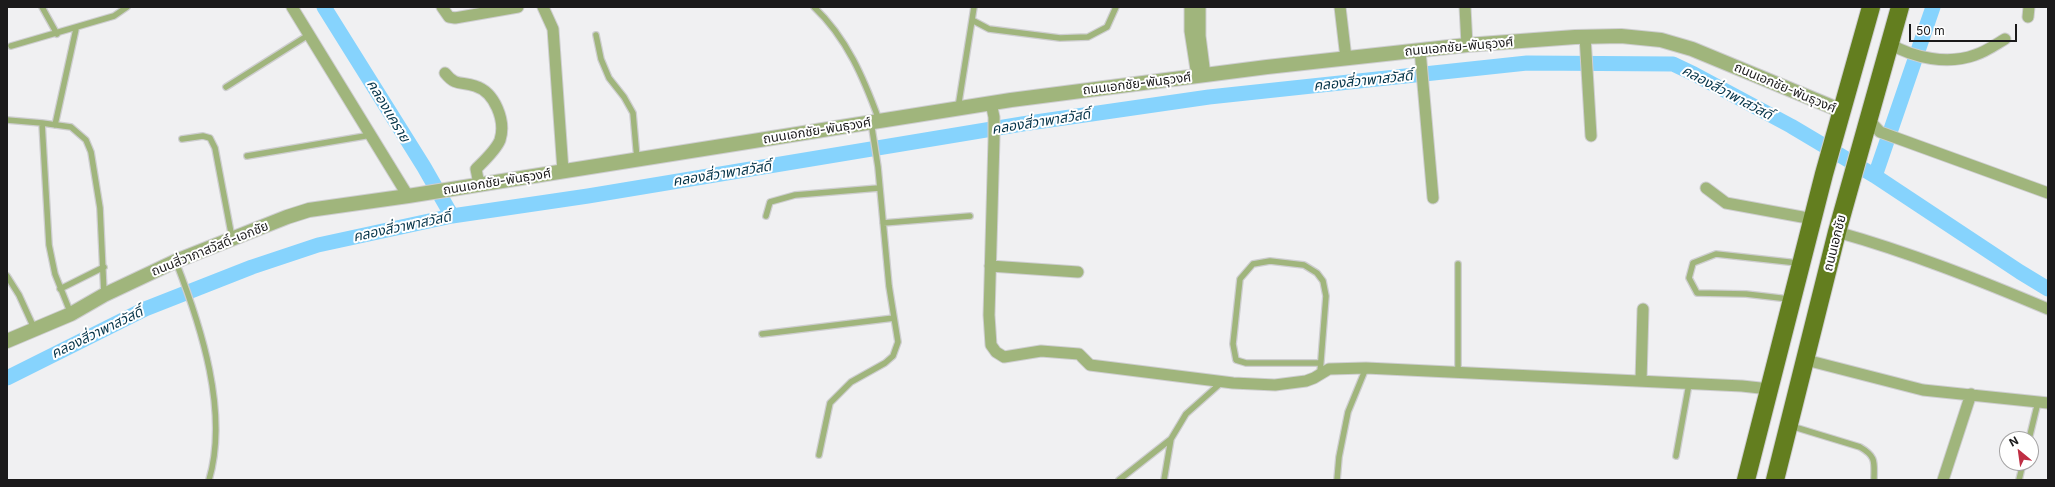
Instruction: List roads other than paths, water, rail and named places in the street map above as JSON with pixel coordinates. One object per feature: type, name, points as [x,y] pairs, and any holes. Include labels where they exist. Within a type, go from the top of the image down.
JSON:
[{"type":"main road","points":[[1746,480],[1824,174],[1871,7]]},
{"type":"main road","name":"ถนนเอกชัย","points":[[1776,480],[1837,232],[1851,182],[1871,130],[1895,47],[1900,7]]},
{"type":"street","points":[[292,7],[310,34],[408,196]]},
{"type":"street","points":[[442,7],[449,17],[456,18],[518,7]]},
{"type":"street","points":[[543,7],[553,30],[563,171]]},
{"type":"street","points":[[1190,7],[1190,31],[1201,75]]},
{"type":"street","points":[[1200,7],[1201,75]]},
{"type":"street","points":[[1340,7],[1346,58]]},
{"type":"street","points":[[1465,7],[1467,45]]},
{"type":"street","name":"ถนนเอกชัย-พันธุวงศ์","points":[[424,193],[958,108],[992,110],[1201,75],[1467,45],[1585,43],[1621,36],[1661,40],[1692,49],[1842,111]]},
{"type":"street","points":[[1895,47],[1917,56],[1944,60],[1974,56],[2005,39]]},
{"type":"street","points":[[1585,43],[1591,136]]},
{"type":"street","points":[[1420,50],[1433,198]]},
{"type":"street","points":[[445,73],[450,79],[460,84],[475,86],[489,93],[500,113],[502,128],[500,141],[476,169],[479,184]]},
{"type":"street","points":[[992,110],[994,139],[989,315],[992,345],[996,352],[1004,357],[1041,351],[1079,354],[1090,365],[1223,381],[1275,385],[1306,381],[1314,378],[1320,368],[1366,368],[1641,381],[1769,389]]},
{"type":"street","points":[[1871,130],[2048,193]]},
{"type":"street","points":[[1706,188],[1726,203],[1813,219]]},
{"type":"street","name":"ถนนสี่วาภาสวัสดิ์-เอกชัย","points":[[7,341],[34,328],[71,314],[104,295],[176,261],[310,210],[424,193]]},
{"type":"street","points":[[1837,232],[1878,243],[1969,276],[2048,309]]},
{"type":"street","points":[[990,266],[1078,272]]},
{"type":"street","points":[[1641,381],[1644,309]]},
{"type":"street","points":[[1806,360],[1923,390],[2045,401]]},
{"type":"street","points":[[1943,480],[1971,394]]},
{"type":"lane","points":[[42,7],[57,34]]},
{"type":"lane","points":[[11,46],[76,29],[114,16],[127,7]]},
{"type":"lane","points":[[814,7],[840,37],[864,78],[875,121],[873,138],[878,167],[879,188],[898,342],[893,356],[885,363],[851,382],[830,403],[819,456]]},
{"type":"lane","points":[[958,108],[974,7]]},
{"type":"lane","points":[[972,20],[989,29],[1060,38],[1088,37],[1107,27],[1116,7]]},
{"type":"lane","points":[[55,125],[76,29]]},
{"type":"lane","points":[[226,87],[310,34]]},
{"type":"lane","points":[[596,35],[601,59],[609,78],[624,97],[633,113],[638,159]]},
{"type":"lane","points":[[7,120],[71,127],[86,140],[91,152],[100,208],[104,267],[104,295]]},
{"type":"lane","points":[[42,123],[49,245],[54,274],[71,314]]},
{"type":"lane","points":[[248,156],[371,135]]},
{"type":"lane","points":[[182,139],[203,136],[210,138],[215,148],[232,239]]},
{"type":"lane","points":[[766,216],[770,202],[795,195],[879,188]]},
{"type":"lane","points":[[883,223],[970,216]]},
{"type":"lane","points":[[1792,300],[1746,294],[1697,293],[1689,278],[1693,263],[1716,254],[1801,264]]},
{"type":"lane","points":[[176,261],[195,315],[211,378],[216,428],[213,465],[209,480]]},
{"type":"lane","points":[[1270,261],[1304,265],[1317,273],[1323,281],[1326,296],[1320,368],[1246,363],[1236,360],[1233,344],[1240,279],[1253,264],[1270,261]]},
{"type":"lane","points":[[1458,264],[1458,372]]},
{"type":"lane","points":[[60,290],[104,267]]},
{"type":"lane","points":[[7,276],[19,295],[34,328]]},
{"type":"lane","points":[[762,334],[894,318]]},
{"type":"lane","points":[[1337,480],[1339,457],[1348,412],[1366,368]]},
{"type":"lane","points":[[1119,480],[1171,439],[1186,414],[1223,381]]},
{"type":"lane","points":[[1676,456],[1689,384]]},
{"type":"lane","points":[[2032,431],[2045,401]]},
{"type":"lane","points":[[1789,426],[1860,447],[1870,453],[1874,461],[1874,480]]},
{"type":"lane","points":[[1164,480],[1171,439]]},
{"type":"waterway","name":"คลองเเคราย","points":[[324,7],[424,167],[452,216]]},
{"type":"waterway","points":[[1875,176],[1933,7]]},
{"type":"waterway","name":"คลองสี่วาพาสวัสดิ์","points":[[7,378],[145,309],[252,267],[318,245],[452,216],[588,196],[1022,124],[1209,97],[1527,63],[1673,64],[1791,126],[1875,176],[2048,289]]}]
